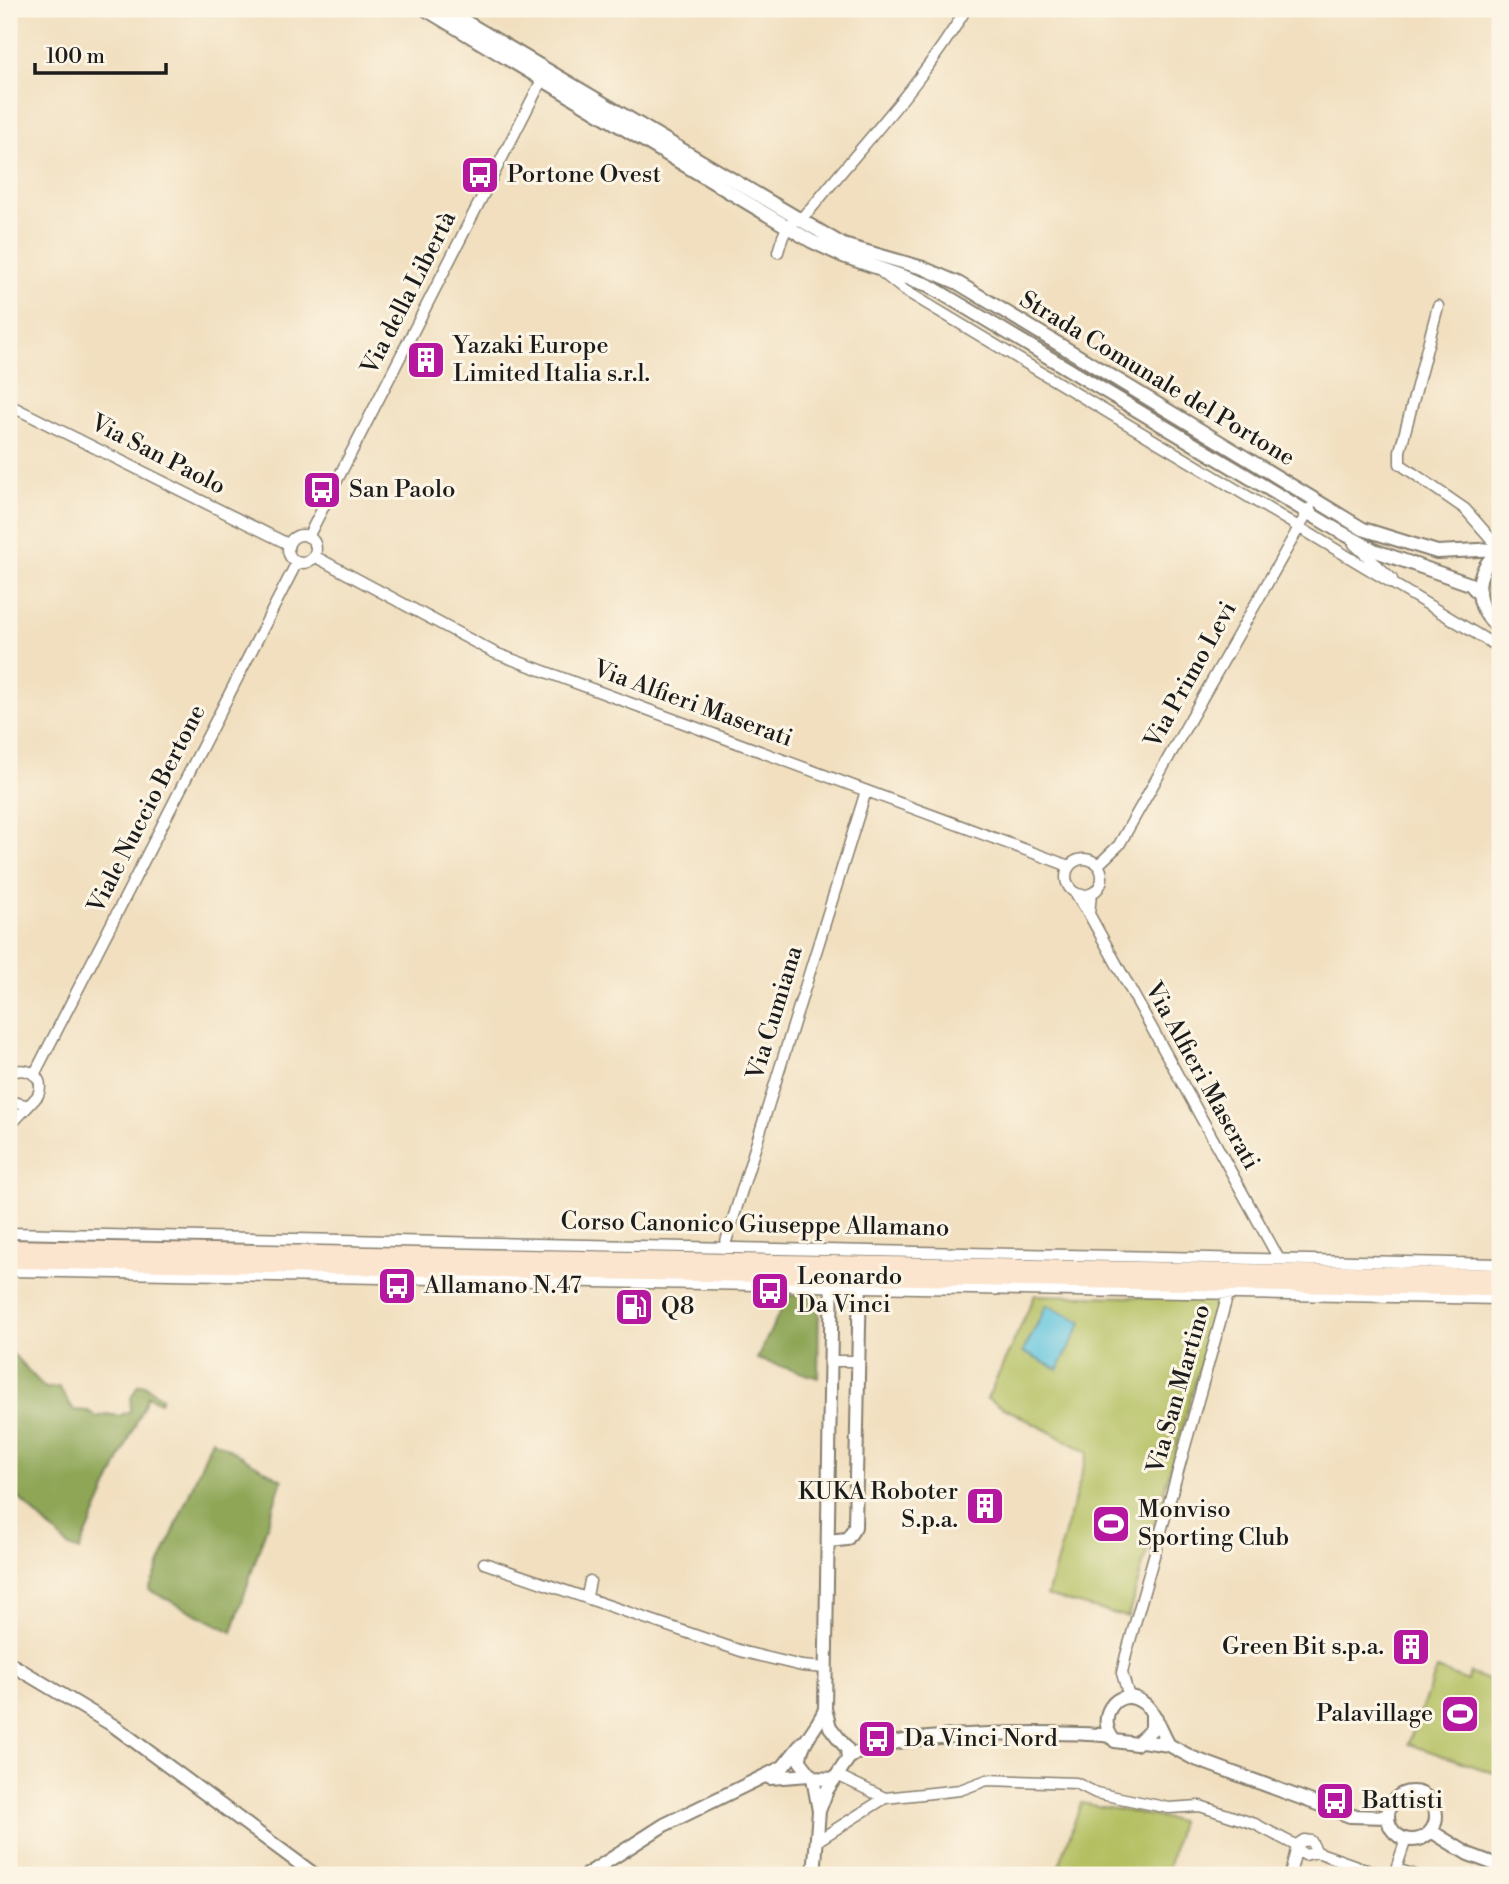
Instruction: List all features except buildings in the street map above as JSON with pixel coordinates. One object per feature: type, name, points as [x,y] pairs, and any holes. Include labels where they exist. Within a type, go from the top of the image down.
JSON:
[{"type":"main road","name":"Corso Canonico Giuseppe Allamano","points":[[9,1247],[832,1269],[860,1282],[1500,1289]]},
{"type":"main road","name":"Corso Canonico Giuseppe Allamano","points":[[9,1261],[1500,1276]]},
{"type":"street","name":"Strada Comunale del Portone","points":[[425,9],[545,75],[791,222],[830,251],[928,285],[1337,530],[1376,551],[1463,581],[1478,593]]},
{"type":"street","name":"Strada Comunale del Portone","points":[[444,9],[545,75]]},
{"type":"street","points":[[778,252],[791,222],[815,205],[943,47],[966,9]]},
{"type":"street","name":"Via della Libertà","points":[[308,537],[545,75]]},
{"type":"street","name":"Strada Comunale del Portone","points":[[791,222],[852,249],[923,268],[958,283],[1363,529],[1420,548],[1452,553],[1500,549]]},
{"type":"street","name":"Strada Comunale del Portone","points":[[874,266],[904,290],[1500,648]]},
{"type":"street","points":[[1438,306],[1400,451],[1401,464],[1465,509],[1500,549],[1483,569],[1478,593],[1483,610],[1500,629]]},
{"type":"street","name":"Via San Paolo","points":[[9,405],[288,544]]},
{"type":"street","name":"Via Primo Levi","points":[[1098,864],[1119,845],[1315,500]]},
{"type":"street","name":"Strada Comunale del Portone","points":[[1337,530],[1371,557],[1402,589]]},
{"type":"street","points":[[299,536],[308,537],[316,547],[314,556],[304,563],[297,562],[288,553],[288,544],[299,536]]},
{"type":"street","name":"Via Alfieri Maserati","points":[[314,556],[495,653],[1069,866]]},
{"type":"street","name":"Viale Nuccio Bertone","points":[[9,1127],[26,1105],[38,1095],[38,1080],[34,1074],[297,562]]},
{"type":"street","name":"Via Cumiana","points":[[724,1248],[866,791]]},
{"type":"street","points":[[1082,858],[1098,864],[1102,877],[1101,884],[1091,894],[1089,914],[1066,881],[1069,866],[1082,858]]},
{"type":"street","points":[[1076,894],[1091,894]]},
{"type":"street","name":"Via Alfieri Maserati","points":[[1089,914],[1279,1259]]},
{"type":"street","points":[[9,1074],[23,1069],[34,1074]]},
{"type":"street","points":[[9,1102],[26,1105]]},
{"type":"street","name":"Corso Canonico Giuseppe Allamano","points":[[9,1233],[724,1248],[832,1269]]},
{"type":"street","name":"Corso Canonico Giuseppe Allamano","points":[[9,1271],[832,1269],[1279,1259],[1500,1264]]},
{"type":"street","points":[[832,1269],[825,1709],[848,1759]]},
{"type":"street","points":[[828,1541],[847,1539],[855,1527],[860,1282]]},
{"type":"street","name":"Corso Canonico Giuseppe Allamano","points":[[860,1282],[1500,1300]]},
{"type":"street","name":"Via San Martino","points":[[1129,1697],[1122,1673],[1126,1655],[1228,1294]]},
{"type":"street","points":[[831,1361],[858,1361]]},
{"type":"street","points":[[484,1563],[744,1651],[802,1666],[826,1668]]},
{"type":"street","points":[[587,1596],[590,1581]]},
{"type":"street","points":[[9,1662],[122,1732],[315,1875]]},
{"type":"street","points":[[1071,1733],[1098,1722],[1110,1706],[1129,1697],[1143,1702],[1169,1745]]},
{"type":"street","points":[[1110,1706],[1105,1722],[1110,1736]]},
{"type":"street","points":[[586,1875],[664,1825],[783,1767],[808,1738],[825,1709]]},
{"type":"street","points":[[1142,1741],[1152,1729],[1152,1714]]},
{"type":"street","points":[[819,1811],[848,1759],[858,1751],[873,1746],[947,1736],[1071,1733],[1110,1736],[1129,1745],[1142,1741],[1169,1745],[1193,1758],[1350,1816],[1388,1817]]},
{"type":"street","points":[[808,1738],[838,1738],[873,1746]]},
{"type":"street","points":[[808,1738],[800,1761],[811,1777],[819,1811],[814,1875]]},
{"type":"street","points":[[759,1780],[837,1777],[885,1798]]},
{"type":"street","points":[[817,1842],[885,1798],[960,1790],[987,1780],[1076,1783],[1096,1793],[1169,1808],[1200,1806],[1255,1824],[1297,1846]]},
{"type":"street","points":[[1406,1793],[1421,1794],[1435,1807],[1436,1816],[1431,1831],[1420,1839],[1406,1839],[1395,1832],[1388,1817],[1390,1808],[1399,1796],[1406,1793]]},
{"type":"street","points":[[1431,1831],[1468,1854],[1500,1866]]},
{"type":"street","points":[[1406,1839],[1394,1872],[1415,1875]]},
{"type":"street","points":[[1290,1875],[1300,1841],[1311,1841],[1314,1854]]},
{"type":"street","points":[[1290,1875],[1314,1854]]},
{"type":"street","points":[[1314,1854],[1382,1875]]},
{"type":"green space","points":[[1500,559],[1500,620],[1490,605],[1486,590],[1490,574]]},
{"type":"green space","points":[[788,1295],[819,1296],[818,1378],[757,1359]]},
{"type":"green space","name":"Monviso Sporting Club","points":[[1035,1295],[1219,1299],[1128,1617],[1047,1596],[1088,1452],[987,1399]]},
{"type":"green space","points":[[9,1350],[45,1388],[59,1387],[74,1410],[88,1411],[97,1417],[107,1414],[119,1416],[130,1411],[131,1398],[138,1385],[143,1384],[162,1397],[160,1402],[148,1396],[79,1551],[69,1547],[9,1488]]},
{"type":"green space","points":[[212,1439],[282,1480],[232,1632],[149,1590]]},
{"type":"green space","name":"Palavillage","points":[[1437,1669],[1467,1681],[1470,1673],[1500,1685],[1500,1775],[1408,1744]]},
{"type":"green space","points":[[1081,1803],[1180,1821],[1167,1875],[1056,1875]]},
{"type":"water","points":[[1047,1305],[1082,1322],[1058,1370],[1023,1352]]},
{"type":"place","name":"Portone Ovest","points":[[480,175]]},
{"type":"place","name":"Yazaki Europe Limited Italia s.r.l.","points":[[426,360]]},
{"type":"place","name":"San Paolo","points":[[322,490]]},
{"type":"place","name":"Allamano N.47","points":[[397,1286]]},
{"type":"place","name":"Leonardo Da Vinci","points":[[770,1291]]},
{"type":"place","name":"Q8","points":[[634,1307]]},
{"type":"place","name":"KUKA Roboter S.p.a.","points":[[985,1506]]},
{"type":"place","name":"Monviso Sporting Club","points":[[1111,1524]]},
{"type":"place","name":"Green Bit s.p.a.","points":[[1411,1647]]},
{"type":"place","name":"Palavillage","points":[[1460,1714]]},
{"type":"place","name":"Da Vinci Nord","points":[[877,1739]]},
{"type":"place","name":"Battisti","points":[[1335,1801]]}]
